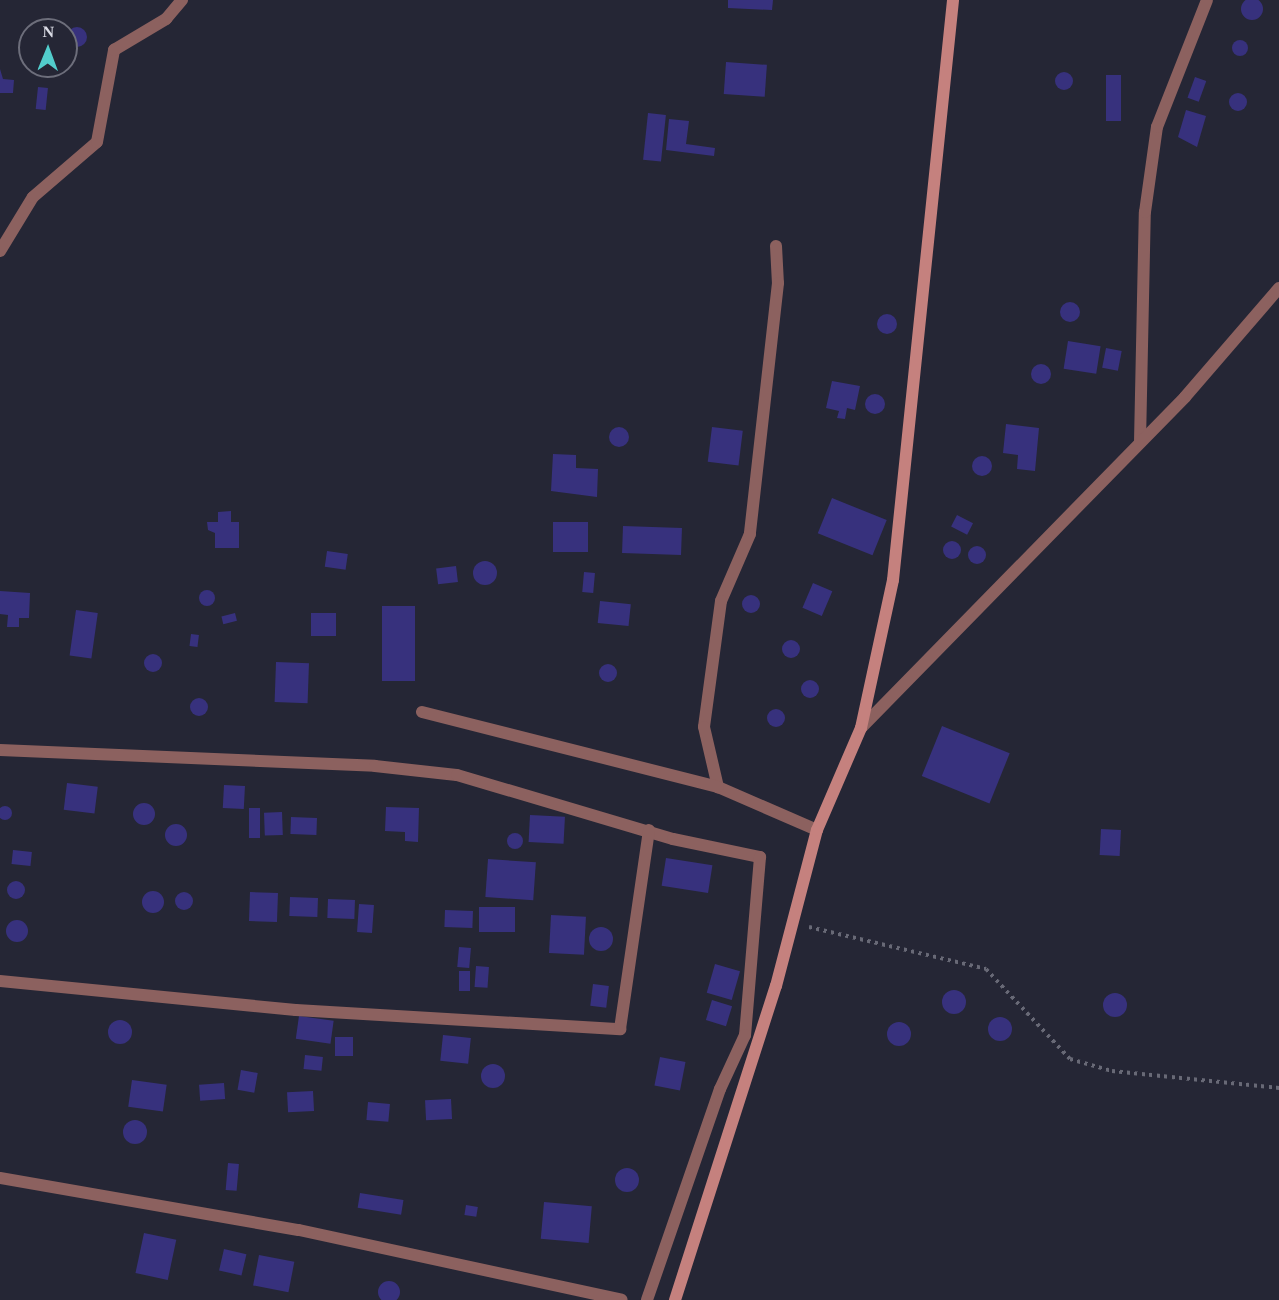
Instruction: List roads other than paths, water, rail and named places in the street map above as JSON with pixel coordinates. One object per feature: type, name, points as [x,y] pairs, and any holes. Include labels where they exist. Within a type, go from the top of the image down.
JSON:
[{"type":"main road","points":[[675,1300],[759,1040],[793,924],[817,830],[861,728],[893,580],[953,0]]},
{"type":"street","points":[[0,251],[33,197],[97,141],[114,50],[166,19],[182,0]]},
{"type":"street","points":[[1140,442],[1145,212],[1157,127],[1207,0]]},
{"type":"street","points":[[718,787],[705,727],[721,601],[750,534],[754,512],[778,282],[776,246]]},
{"type":"street","points":[[861,728],[1140,442],[1279,288]]},
{"type":"street","points":[[422,712],[718,787],[817,830]]},
{"type":"street","points":[[0,750],[428,771],[760,857],[745,1035],[720,1089],[647,1300]]},
{"type":"street","points":[[0,981],[296,1010],[620,1029],[649,830]]},
{"type":"street","points":[[745,1035],[759,1040]]},
{"type":"street","points":[[0,1178],[299,1230],[622,1300]]}]
